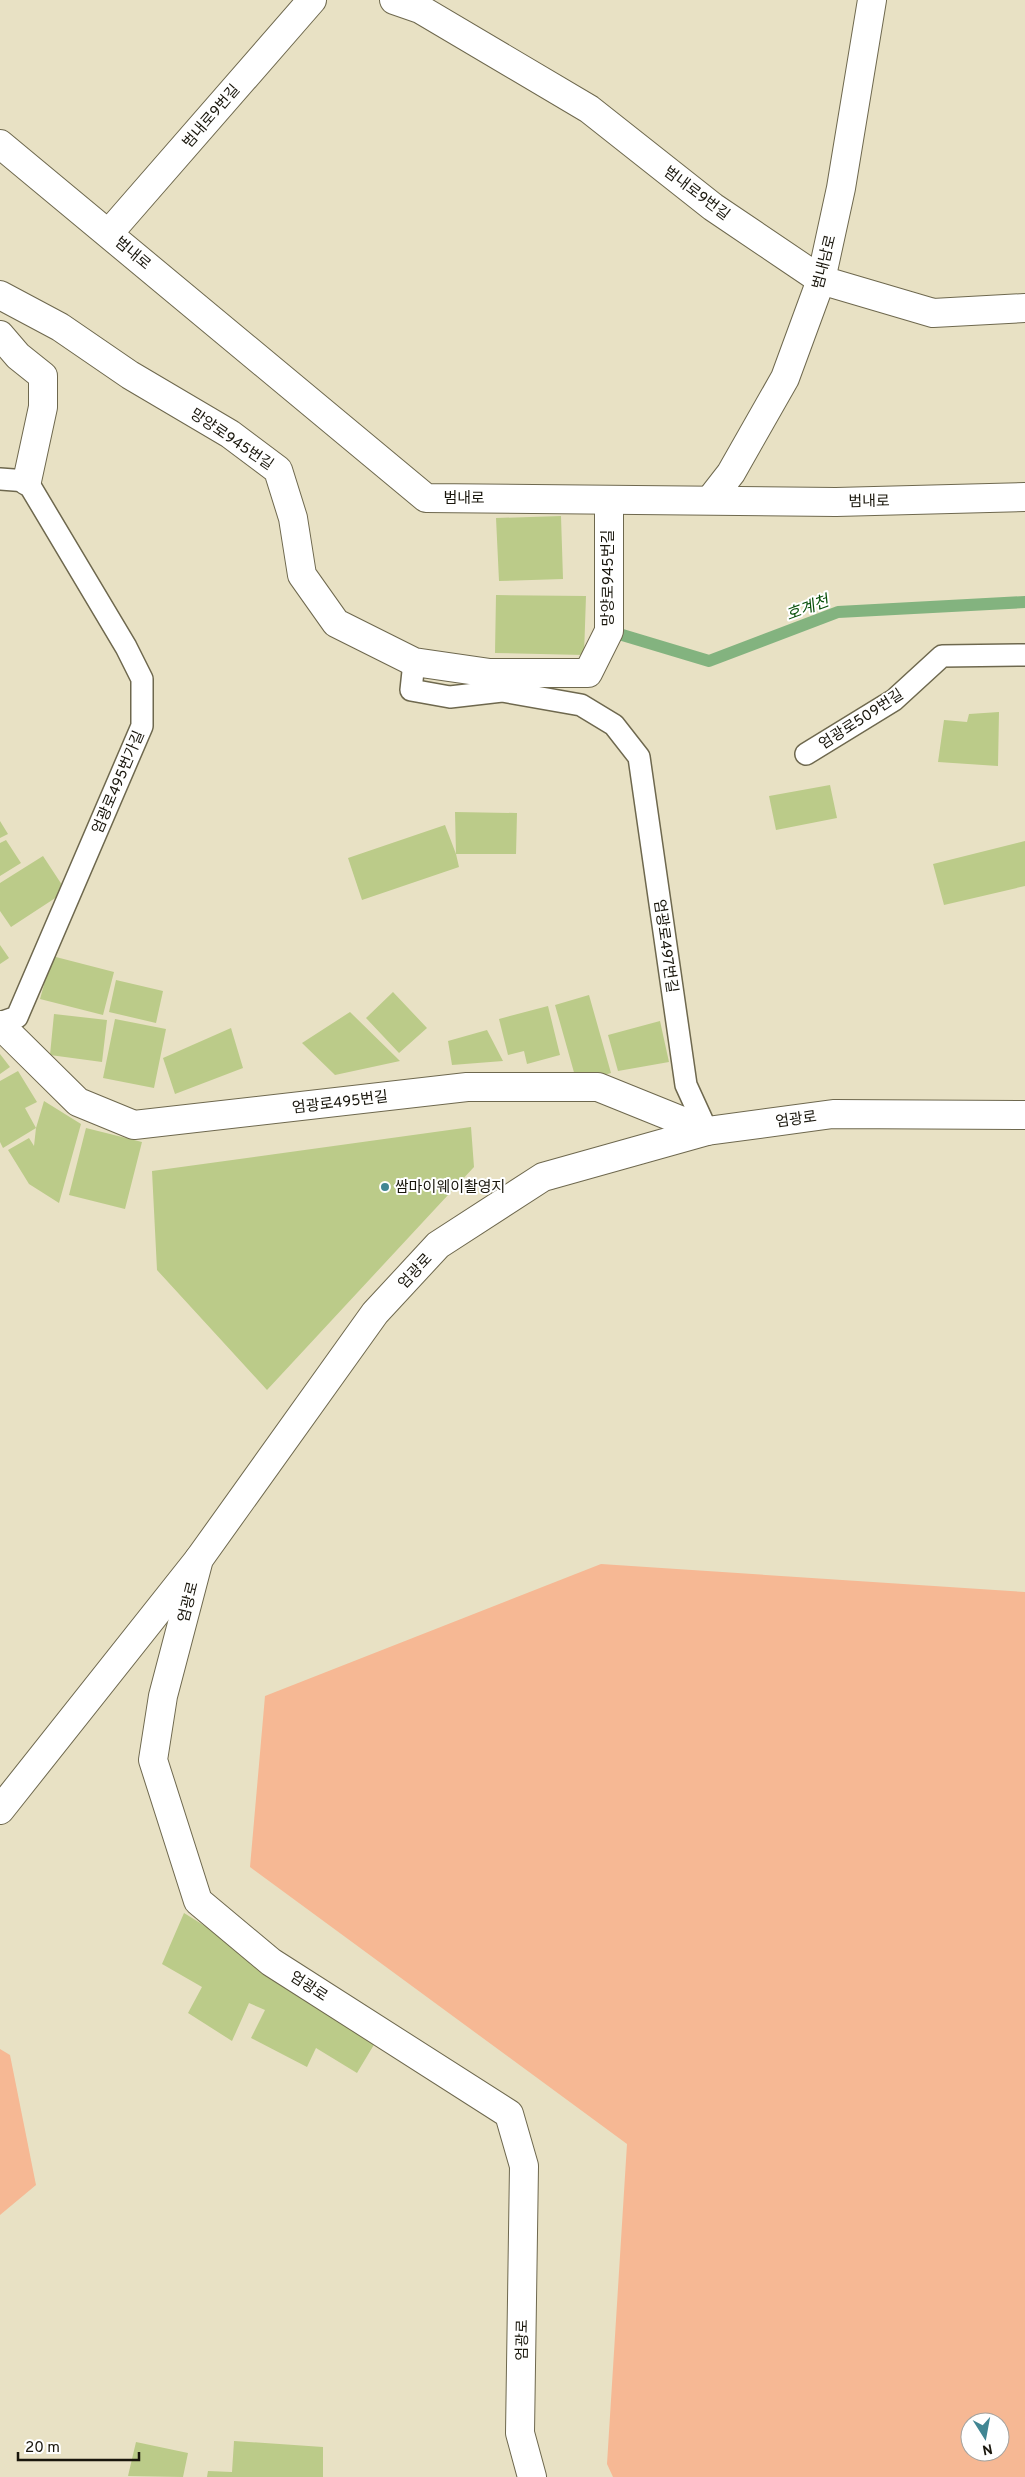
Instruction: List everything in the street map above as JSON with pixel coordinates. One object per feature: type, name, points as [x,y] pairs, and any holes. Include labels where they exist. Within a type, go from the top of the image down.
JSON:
[{"type":"street","name":"범내로9번길","points":[[109,233],[312,0]]},
{"type":"street","name":"범내로9번길","points":[[394,0],[420,9],[589,109],[713,206],[821,280],[933,313],[1025,308]]},
{"type":"street","name":"범내남로","points":[[710,500],[731,473],[786,378],[821,280],[840,188],[872,0]]},
{"type":"street","name":"범내로","points":[[0,144],[426,498],[836,502],[1025,497]]},
{"type":"street","name":"망양로945번길","points":[[0,295],[60,327],[130,375],[230,434],[278,470],[293,518],[302,575],[336,623],[414,662],[490,673],[588,673],[609,631],[609,500]]},
{"type":"street","points":[[0,335],[18,356],[43,376],[43,407],[27,481]]},
{"type":"street","name":"엄광로495번길","points":[[0,1024],[78,1102],[134,1125],[467,1087],[598,1087],[707,1131]]},
{"type":"street","name":"엄광로","points":[[532,2477],[520,2434],[524,2166],[509,2114],[271,1962],[198,1901],[153,1760],[164,1696],[199,1560],[375,1313],[438,1245],[543,1178],[707,1131],[833,1114],[1025,1115]]},
{"type":"street","points":[[0,1810],[199,1560]]},
{"type":"lane","points":[[0,479],[27,481]]},
{"type":"lane","name":"엄광로495번가길","points":[[0,1024],[17,1016],[142,726],[142,679],[126,647],[27,481]]},
{"type":"lane","name":"엄광로509번길","points":[[806,754],[894,700],[942,656],[1025,655]]},
{"type":"lane","name":"엄광로497번길","points":[[414,662],[411,690],[450,697],[502,691],[581,705],[614,726],[639,758],[686,1085],[707,1131]]},
{"type":"shaded area","points":[[601,1564],[1025,1592],[1025,2477],[613,2477],[607,2464],[627,2144],[250,1867],[265,1696]]},
{"type":"shaded area","points":[[0,2049],[10,2055],[36,2185],[0,2215]]},
{"type":"building","points":[[561,516],[563,579],[499,581],[496,518]]},
{"type":"building","points":[[496,595],[586,596],[584,655],[495,653]]},
{"type":"building","points":[[999,712],[998,766],[938,762],[944,720],[967,722],[969,714]]},
{"type":"building","points":[[830,785],[837,818],[776,830],[769,796]]},
{"type":"building","points":[[455,812],[517,813],[516,854],[456,854]]},
{"type":"building","points":[[0,821],[8,834],[0,838]]},
{"type":"building","points":[[445,825],[459,867],[362,900],[348,858]]},
{"type":"building","points":[[6,840],[21,863],[0,876],[0,843]]},
{"type":"building","points":[[1025,841],[1025,886],[944,905],[933,864]]},
{"type":"building","points":[[43,856],[66,891],[11,927],[0,911],[0,883]]},
{"type":"building","points":[[0,945],[9,958],[0,964]]},
{"type":"building","points":[[52,956],[114,972],[103,1015],[40,999]]},
{"type":"building","points":[[116,980],[163,991],[156,1023],[109,1012]]},
{"type":"building","points":[[393,992],[427,1028],[399,1053],[366,1018]]},
{"type":"building","points":[[589,995],[611,1073],[577,1083],[555,1005]]},
{"type":"building","points":[[548,1006],[560,1055],[527,1064],[524,1051],[508,1055],[499,1019]]},
{"type":"building","points":[[350,1012],[400,1061],[335,1075],[302,1043]]},
{"type":"building","points":[[54,1014],[107,1020],[102,1062],[50,1055]]},
{"type":"building","points":[[115,1019],[166,1029],[154,1088],[103,1078]]},
{"type":"building","points":[[660,1021],[669,1062],[618,1071],[608,1035]]},
{"type":"building","points":[[231,1028],[243,1068],[175,1094],[163,1058]]},
{"type":"building","points":[[487,1030],[503,1061],[452,1065],[448,1041]]},
{"type":"building","points":[[0,1054],[10,1067],[0,1074]]},
{"type":"building","points":[[18,1071],[37,1102],[25,1108],[36,1128],[3,1148],[0,1142],[0,1081]]},
{"type":"building","points":[[44,1101],[81,1124],[59,1203],[29,1184],[8,1150],[29,1138],[34,1146],[36,1128]]},
{"type":"building","points":[[471,1127],[474,1167],[267,1390],[157,1270],[152,1171]]},
{"type":"building","points":[[86,1128],[142,1142],[125,1209],[69,1195]]},
{"type":"building","points":[[184,1913],[226,1939],[264,1975],[378,2038],[357,2073],[316,2048],[307,2067],[251,2038],[265,2010],[249,2003],[232,2041],[188,2013],[202,1987],[162,1964]]},
{"type":"building","points":[[234,2441],[323,2447],[323,2477],[207,2477],[208,2471],[232,2472]]},
{"type":"building","points":[[136,2442],[188,2453],[183,2477],[128,2476]]},
{"type":"waterway","name":"호계천","points":[[609,631],[709,661],[838,612],[1025,602]]},
{"type":"place","name":"쌈마이웨이촬영지","points":[[385,1187]]}]
